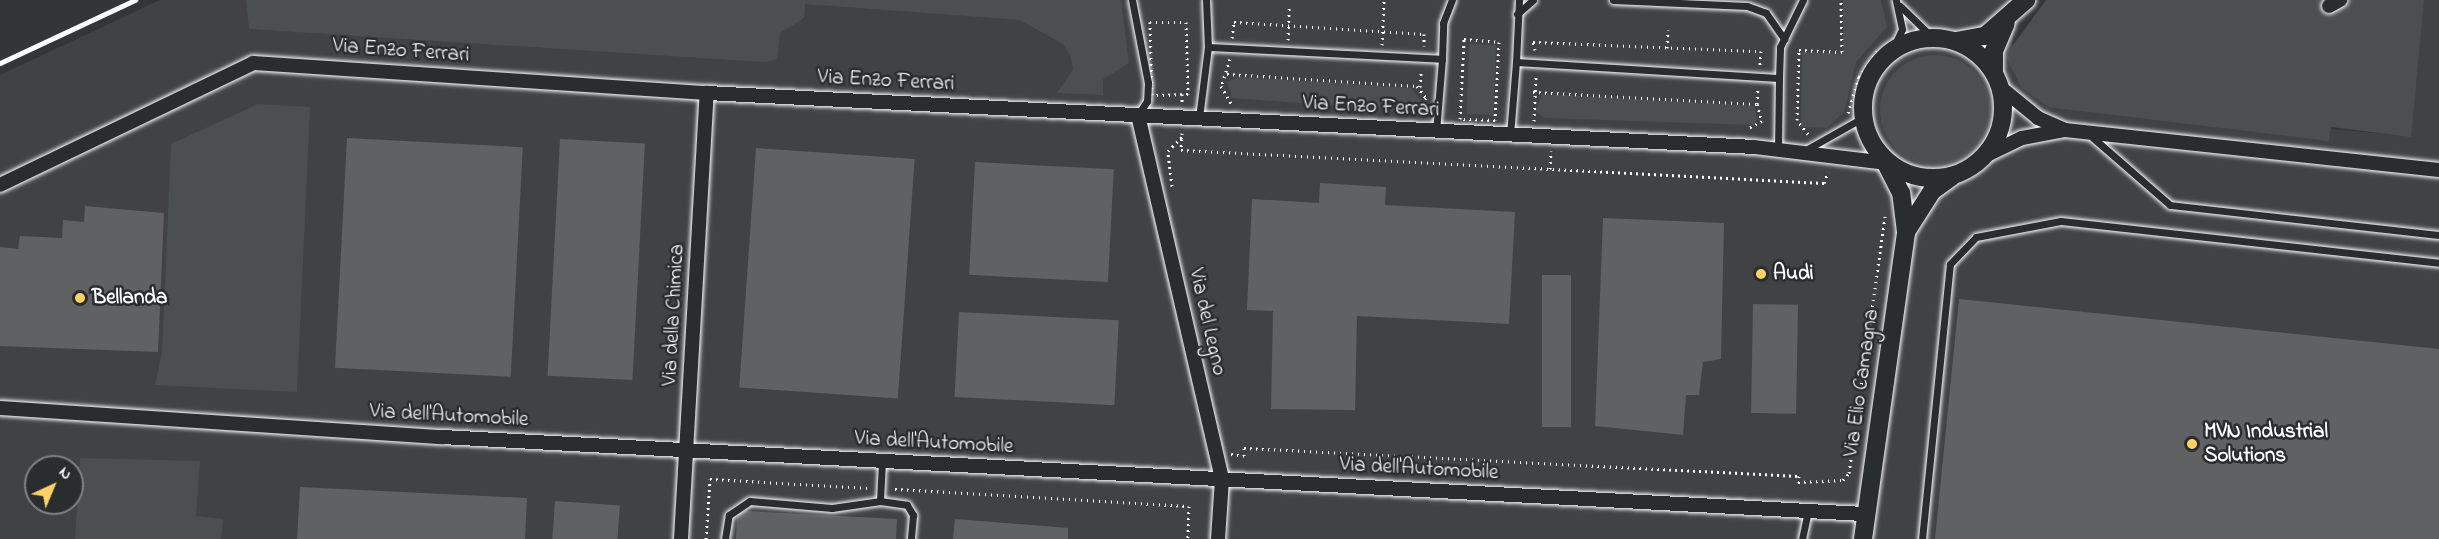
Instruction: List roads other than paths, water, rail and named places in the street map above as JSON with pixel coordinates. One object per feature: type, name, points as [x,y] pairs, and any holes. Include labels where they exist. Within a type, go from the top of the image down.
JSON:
[{"type":"street","points":[[2026,0],[2007,21],[1976,40],[1956,42],[1933,38],[1887,47],[1869,81],[1864,117],[1886,163],[1915,176],[1952,177],[1987,155],[2022,138],[2072,131],[2439,170]]},
{"type":"street","points":[[1987,155],[2002,124],[1994,51],[2007,21]]},
{"type":"street","points":[[1956,42],[2038,118],[2072,131]]},
{"type":"street","name":"Via Enzo Ferrari","points":[[0,185],[253,63],[707,93],[1778,150],[1886,163]]},
{"type":"street","name":"Via della Chimica","points":[[681,539],[707,93]]},
{"type":"street","name":"Via del Legno","points":[[1138,115],[1222,479],[1218,539]]},
{"type":"street","name":"Via Elio Camagna","points":[[1863,539],[1906,232],[1901,193],[1886,163]]},
{"type":"street","name":"Via Elio Camagna","points":[[1906,232],[1932,191],[1952,177]]},
{"type":"street","name":"Via dell'Automobile","points":[[0,408],[687,451],[1866,514]]},
{"type":"lane","points":[[1132,0],[1148,83],[1147,100],[1138,115]]},
{"type":"lane","points":[[1199,118],[1208,47],[1206,0]]},
{"type":"lane","points":[[1436,132],[1443,23],[1452,0]]},
{"type":"lane","points":[[1510,135],[1519,0]]},
{"type":"lane","points":[[1517,14],[1533,0]]},
{"type":"lane","points":[[1613,0],[1747,6],[1766,14],[1784,39]]},
{"type":"lane","points":[[1778,150],[1779,78],[1784,39],[1803,0]]},
{"type":"lane","points":[[1897,1],[1933,38]]},
{"type":"lane","points":[[1887,47],[1902,29],[1897,1]]},
{"type":"lane","points":[[1208,47],[1442,59]]},
{"type":"lane","points":[[1516,62],[1779,78]]},
{"type":"lane","points":[[1797,153],[1864,117]]},
{"type":"lane","points":[[2072,131],[2107,146],[2154,197],[2170,205],[2439,235]]},
{"type":"lane","points":[[1922,539],[1950,264],[1976,237],[2061,221],[2439,263]]},
{"type":"lane","points":[[880,501],[882,461]]},
{"type":"lane","points":[[725,539],[729,515],[750,501],[832,508],[880,501],[907,505],[913,515],[911,539]]},
{"type":"lane","points":[[1802,539],[1808,511]]},
{"type":"railway","points":[[0,63],[135,0]]},
{"type":"place","name":"Audi","points":[[1761,274]]},
{"type":"place","name":"Bellanda","points":[[80,298]]},
{"type":"place","name":"MVN Industrial Solutions","points":[[2192,444]]}]
